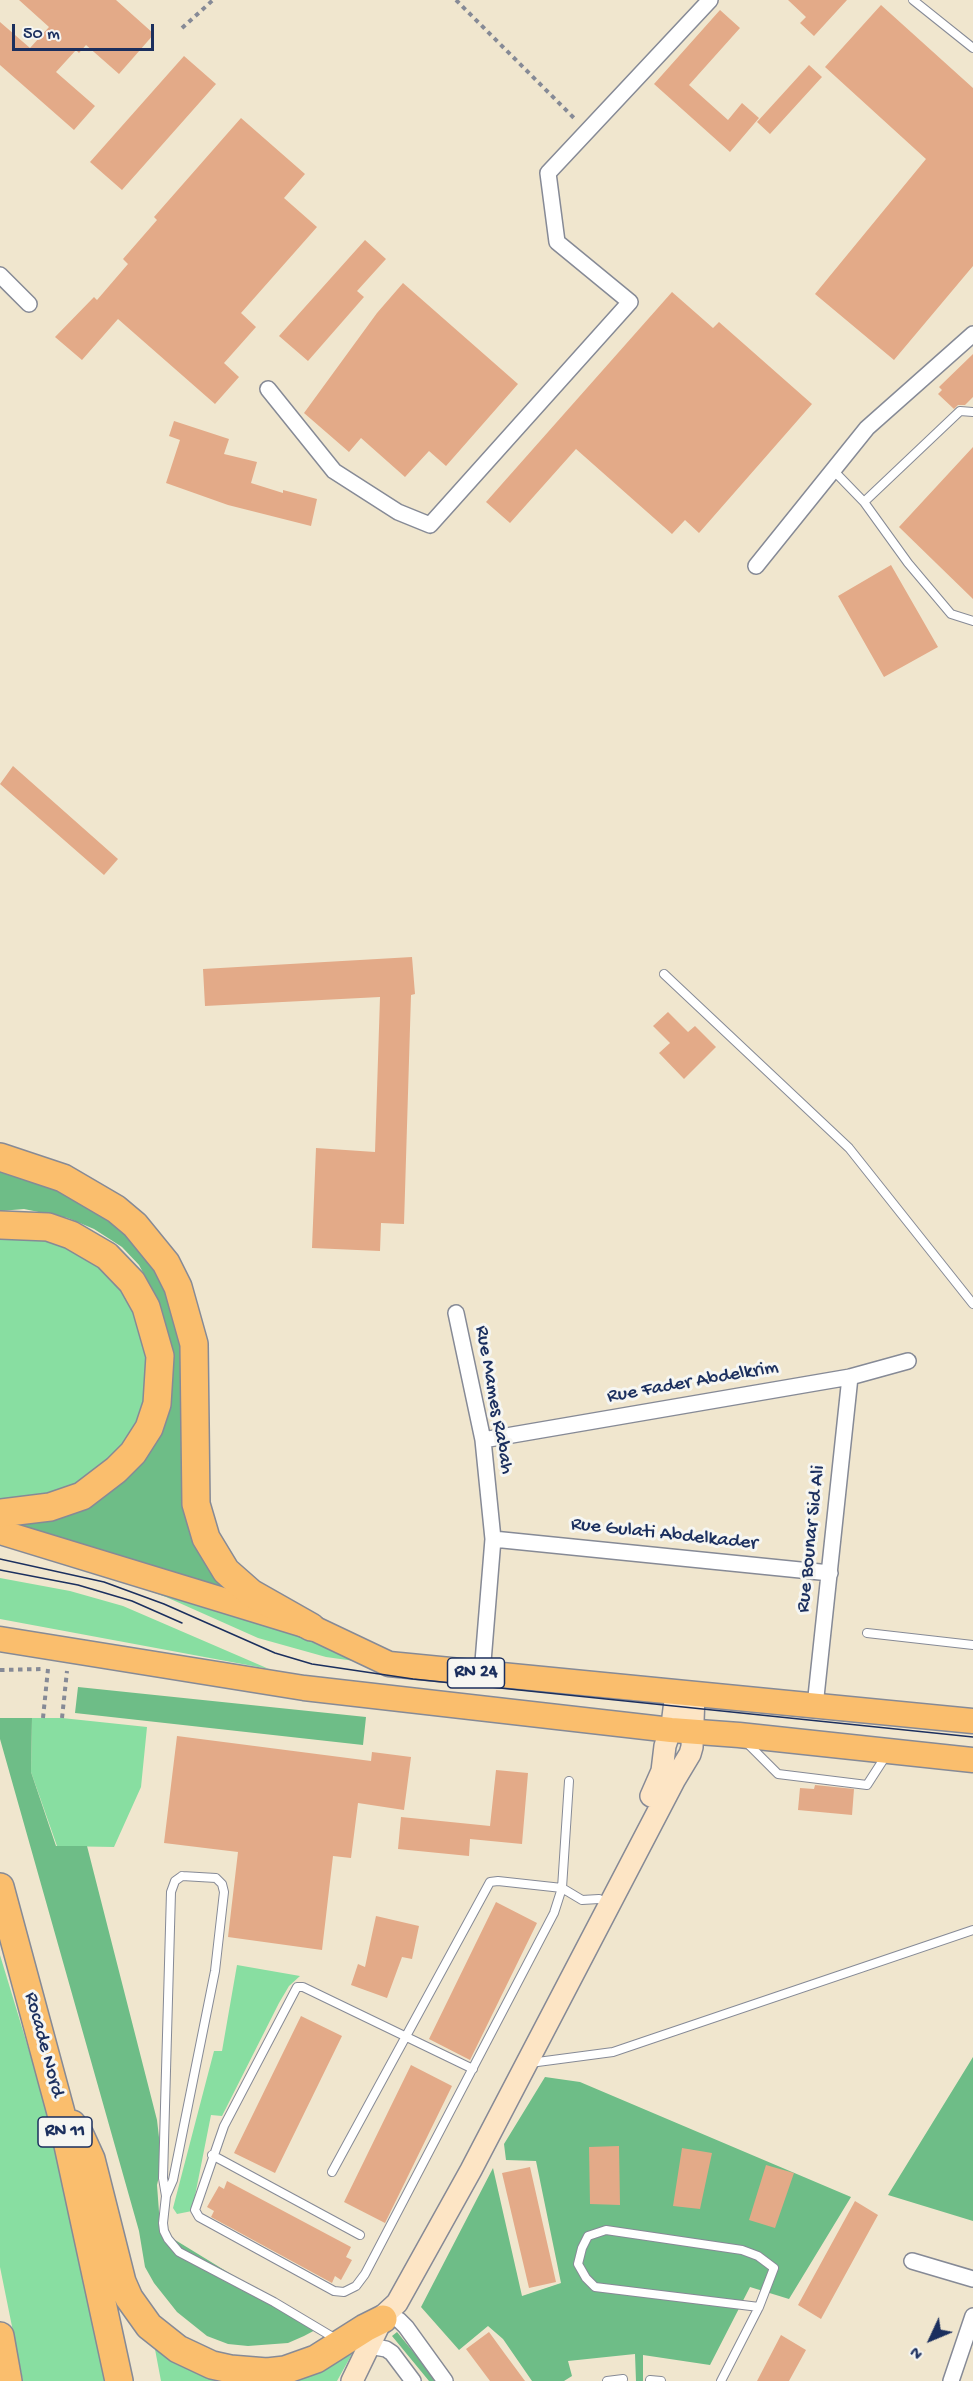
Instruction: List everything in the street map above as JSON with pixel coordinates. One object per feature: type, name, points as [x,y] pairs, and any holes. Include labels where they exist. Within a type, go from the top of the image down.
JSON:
[{"type":"highway","points":[[0,1157],[63,1178],[107,1203],[135,1225],[166,1263],[178,1287],[194,1344],[196,1504],[206,1538],[226,1571],[251,1593],[311,1627]]},
{"type":"highway","points":[[0,1225],[23,1224],[48,1227],[71,1235],[107,1256],[132,1282],[146,1307],[160,1356],[157,1404],[149,1428],[134,1453],[82,1496],[50,1507],[0,1513]]},
{"type":"highway","name":"Rocade Nord","points":[[0,1887],[61,2113],[119,2381]]},
{"type":"highway","points":[[61,2113],[72,2124],[86,2147],[122,2282],[129,2298],[143,2320],[163,2339],[212,2365],[248,2372],[276,2371],[302,2365],[330,2352],[384,2317]]},
{"type":"highway","points":[[0,2336],[8,2381]]},
{"type":"main road","name":"RN 24","points":[[0,1532],[311,1627],[389,1664],[973,1721]]},
{"type":"main road","name":"RN 24","points":[[0,1640],[304,1688],[682,1731],[973,1760]]},
{"type":"street","points":[[268,389],[334,471],[398,512],[430,525],[630,302],[557,242],[548,172],[710,0]]},
{"type":"street","points":[[0,275],[29,304]]},
{"type":"street","points":[[756,566],[867,428],[973,334]]},
{"type":"street","name":"Rue Mames Rabah","points":[[456,1313],[483,1440],[493,1539],[482,1674]]},
{"type":"street","name":"Rue Fader Abdelkrim","points":[[483,1440],[850,1377],[908,1361]]},
{"type":"street","name":"Rue Bounar Sid Ali","points":[[815,1706],[850,1377]]},
{"type":"street","name":"Rue Gulati Abdelkader","points":[[493,1539],[830,1573]]},
{"type":"street","points":[[508,2086],[525,2064],[690,1754],[682,1731],[685,1694]]},
{"type":"street","points":[[352,2381],[384,2317],[387,2298],[508,2086],[660,1778],[664,1746],[682,1731]]},
{"type":"street","points":[[912,2261],[973,2279]]},
{"type":"street","points":[[951,2381],[973,2316]]},
{"type":"street","points":[[384,2317],[399,2320],[406,2327],[445,2381]]},
{"type":"street","points":[[369,2346],[386,2349],[392,2353],[413,2381]]},
{"type":"lane","points":[[913,0],[973,48]]},
{"type":"lane","points":[[864,502],[960,411],[973,412]]},
{"type":"lane","points":[[833,470],[864,502],[908,563],[951,614],[973,621]]},
{"type":"lane","points":[[664,975],[849,1148],[973,1304]]},
{"type":"lane","points":[[867,1633],[973,1645]]},
{"type":"lane","points":[[739,1735],[778,1774],[867,1785],[889,1751]]},
{"type":"lane","points":[[473,2069],[303,1987],[297,1987],[224,2126],[195,2210],[199,2217],[334,2291],[344,2292],[356,2286],[365,2274],[473,2069],[554,1913],[562,1888],[569,1781]]},
{"type":"lane","points":[[166,2196],[173,2180],[218,1952],[224,1887],[220,1881],[212,1877],[182,1876],[175,1881],[171,1892],[163,2178],[166,2196],[164,2231],[179,2252],[274,2302],[342,2343]]},
{"type":"lane","points":[[332,2172],[490,1882],[562,1888],[582,1900],[599,1899]]},
{"type":"lane","points":[[525,2064],[613,2052],[973,1930]]},
{"type":"lane","points":[[212,2156],[360,2235]]},
{"type":"lane","points":[[721,2381],[759,2307],[774,2268],[758,2256],[742,2250],[606,2230],[588,2236],[578,2264],[586,2278],[595,2287],[759,2307]]},
{"type":"lane","points":[[607,2381],[623,2379]]},
{"type":"lane","points":[[650,2380],[660,2381]]},
{"type":"path","points":[[182,28],[213,0]]},
{"type":"path","points":[[456,0],[587,131]]},
{"type":"path","points":[[43,1718],[48,1669]]},
{"type":"path","points":[[62,1718],[67,1671]]},
{"type":"green space","points":[[0,1166],[75,1194],[138,1242],[159,1270],[180,1322],[184,1475],[241,1598],[9,1521],[122,1477],[168,1347],[159,1302],[139,1265],[122,1247],[94,1229],[68,1218],[24,1209],[0,1211]]},
{"type":"green space","points":[[0,1238],[52,1238],[122,1281],[152,1348],[143,1419],[108,1464],[67,1490],[0,1502]]},
{"type":"green space","points":[[102,1574],[228,1609],[376,1664],[326,1657],[258,1638],[166,1597]]},
{"type":"green space","points":[[0,1578],[70,1591],[123,1606],[269,1669],[0,1619]]},
{"type":"green space","points":[[78,1687],[366,1717],[363,1745],[75,1713]]},
{"type":"green space","points":[[0,1718],[32,1718],[31,1772],[56,1846],[87,1846],[157,2120],[162,2163],[157,2185],[159,2212],[167,2235],[319,2328],[304,2336],[288,2343],[248,2346],[228,2344],[207,2336],[177,2312],[154,2283],[145,2267],[139,2231],[0,1739]]},
{"type":"green space","points":[[32,1718],[62,1718],[147,1727],[141,1787],[114,1847],[57,1846],[31,1772]]},
{"type":"green space","points":[[0,1955],[44,2100],[80,2252],[105,2381],[23,2381],[0,2267]]},
{"type":"green space","points":[[237,1965],[300,1976],[289,1986],[279,2003],[222,2116],[211,2115],[192,2211],[177,2214],[173,2208],[214,2051],[222,2051]]},
{"type":"green space","points":[[973,2057],[973,2221],[888,2195]]},
{"type":"green space","points":[[545,2077],[580,2082],[851,2197],[789,2299],[750,2287],[710,2365],[643,2355],[643,2381],[636,2381],[635,2354],[568,2361],[572,2376],[564,2381],[532,2381],[503,2339],[488,2326],[459,2350],[421,2307],[493,2168],[522,2296],[561,2283],[536,2161],[506,2160],[504,2144]]},
{"type":"green space","points":[[397,2332],[437,2381],[429,2381],[392,2336]]},
{"type":"green space","points":[[154,2344],[241,2381],[161,2381]]},
{"type":"green space","points":[[352,2354],[337,2381],[281,2381],[316,2372]]},
{"type":"building","points":[[19,0],[116,0],[154,34],[119,74],[86,45],[79,53],[76,50],[56,72],[95,106],[74,130],[0,65],[0,22],[30,48],[49,27]]},
{"type":"building","points":[[788,0],[847,0],[814,36],[800,23],[806,17]]},
{"type":"building","points":[[881,5],[973,88],[973,266],[894,360],[815,294],[926,159],[825,67]]},
{"type":"building","points":[[720,10],[740,28],[689,85],[728,120],[742,103],[759,118],[730,152],[654,84]]},
{"type":"building","points":[[184,56],[216,84],[122,190],[90,162]]},
{"type":"building","points":[[809,65],[822,77],[770,134],[757,122]]},
{"type":"building","points":[[241,118],[305,174],[284,198],[317,227],[241,313],[256,327],[224,363],[239,377],[215,404],[118,319],[82,360],[55,337],[94,297],[97,300],[128,264],[123,259],[157,220],[154,217]]},
{"type":"building","points":[[365,240],[386,259],[357,291],[364,297],[308,361],[279,336]]},
{"type":"building","points":[[403,283],[518,384],[446,466],[429,451],[405,477],[361,438],[349,452],[304,413],[377,313]]},
{"type":"building","points":[[672,292],[713,328],[719,322],[812,404],[699,533],[685,520],[672,534],[576,449],[510,523],[486,502]]},
{"type":"building","points":[[973,354],[973,397],[965,405],[958,405],[954,409],[938,394],[942,390],[939,387]]},
{"type":"building","points":[[174,421],[229,439],[224,454],[257,462],[251,483],[283,493],[283,490],[317,499],[311,526],[228,505],[166,483],[180,440],[169,436]]},
{"type":"building","points":[[973,447],[973,599],[899,527]]},
{"type":"building","points":[[891,565],[938,647],[884,677],[838,596]]},
{"type":"building","points":[[13,766],[118,859],[104,875],[0,784]]},
{"type":"building","points":[[412,957],[415,994],[411,995],[404,1224],[381,1223],[380,1251],[312,1248],[316,1148],[375,1152],[380,997],[205,1006],[203,969]]},
{"type":"building","points":[[668,1012],[688,1032],[695,1026],[716,1047],[684,1079],[659,1053],[670,1043],[653,1026]]},
{"type":"building","points":[[177,1736],[371,1761],[372,1752],[411,1757],[404,1810],[358,1803],[351,1858],[333,1856],[322,1950],[228,1937],[238,1852],[164,1843]]},
{"type":"building","points":[[496,1770],[528,1773],[522,1844],[470,1839],[469,1856],[398,1849],[401,1817],[490,1826]]},
{"type":"building","points":[[815,1785],[854,1789],[852,1815],[798,1810],[800,1788],[814,1789]]},
{"type":"building","points":[[496,1902],[537,1923],[470,2060],[429,2039]]},
{"type":"building","points":[[376,1916],[419,1926],[412,1959],[402,1957],[387,1998],[351,1985],[358,1964],[365,1967]]},
{"type":"building","points":[[301,2016],[342,2036],[275,2173],[234,2153]]},
{"type":"building","points":[[411,2065],[452,2086],[385,2223],[344,2202]]},
{"type":"building","points":[[619,2146],[620,2205],[590,2204],[589,2147]]},
{"type":"building","points":[[682,2148],[712,2153],[700,2209],[673,2206]]},
{"type":"building","points":[[766,2165],[794,2173],[775,2228],[749,2220]]},
{"type":"building","points":[[530,2167],[556,2282],[529,2288],[502,2173]]},
{"type":"building","points":[[227,2181],[351,2247],[346,2257],[352,2260],[341,2280],[335,2276],[332,2283],[211,2217],[214,2211],[207,2207],[219,2186],[224,2189]]},
{"type":"building","points":[[855,2201],[878,2215],[821,2319],[798,2305]]},
{"type":"building","points":[[489,2332],[525,2381],[490,2381],[466,2349]]},
{"type":"building","points":[[781,2335],[806,2350],[789,2381],[757,2381]]},
{"type":"tram line","points":[[0,1559],[104,1582],[164,1604],[275,1653],[312,1664],[413,1679],[973,1737]]},
{"type":"tram line","points":[[0,1570],[78,1585],[132,1601],[182,1623]]}]
